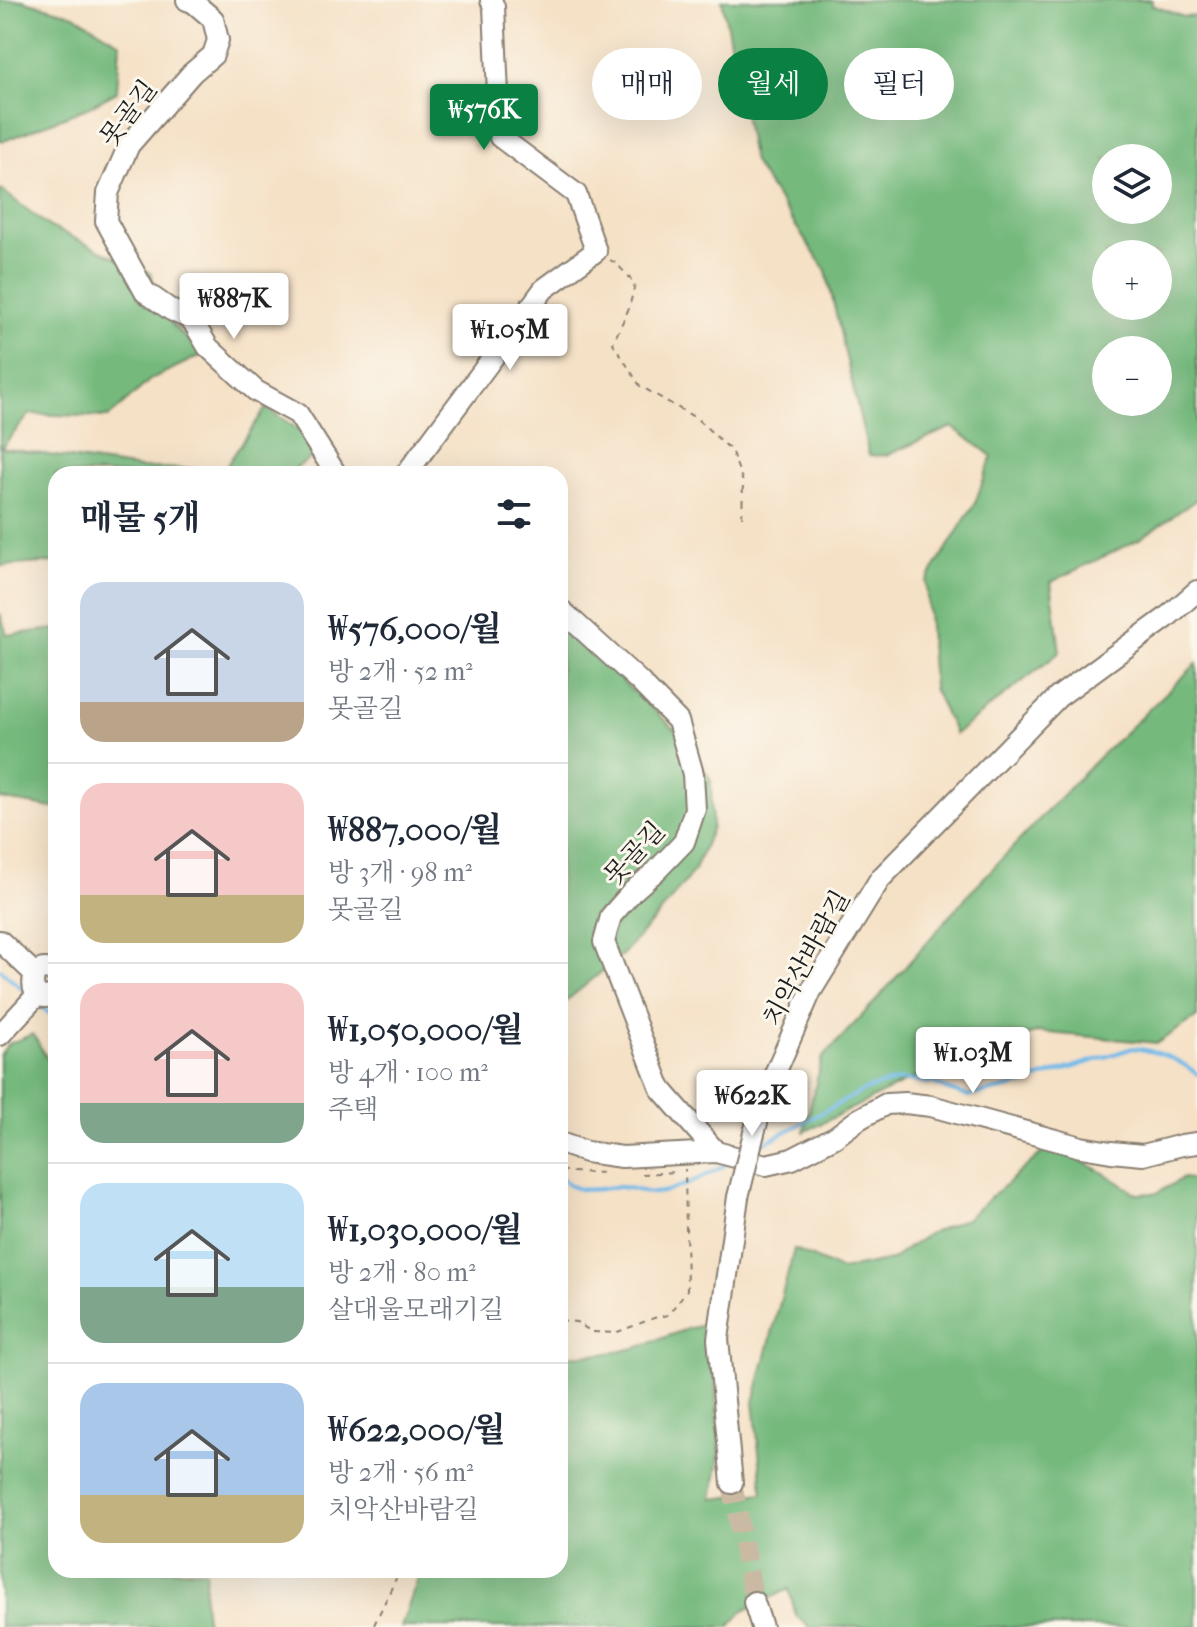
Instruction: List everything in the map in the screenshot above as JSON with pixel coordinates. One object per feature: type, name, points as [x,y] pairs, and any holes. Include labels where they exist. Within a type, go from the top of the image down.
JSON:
[{"type":"street","name":"못골길","points":[[187,0],[213,19],[218,40],[213,55],[192,73],[129,145],[108,193],[106,221],[145,292],[192,320],[208,347],[256,391],[298,414],[331,466]]},
{"type":"street","points":[[412,466],[544,289],[596,251],[576,194],[500,137],[498,58],[491,0]]},
{"type":"street","name":"치악산바람길","points":[[732,1483],[718,1339],[738,1197],[763,1101],[811,991],[880,879],[1058,697],[1166,618],[1197,591]]},
{"type":"street","name":"못골길","points":[[568,616],[678,721],[693,774],[695,809],[684,842],[611,916],[604,942],[661,1089],[721,1153]]},
{"type":"street","points":[[0,941],[44,985],[0,1035]]},
{"type":"street","points":[[568,1146],[586,1152],[622,1157],[721,1153],[766,1165],[792,1159],[835,1137],[886,1104],[905,1103],[931,1106],[1081,1147],[1111,1152],[1143,1155],[1197,1143]]},
{"type":"street","points":[[754,1602],[762,1627]]},
{"type":"path","points":[[596,251],[617,264],[635,284],[629,308],[613,343],[640,386],[696,418],[731,450],[743,482],[742,522]]},
{"type":"path","points":[[568,1321],[576,1322],[592,1332],[615,1333],[668,1315],[687,1290],[685,1167]]},
{"type":"path","points":[[374,1625],[396,1578]]},
{"type":"green space","points":[[0,0],[22,0],[74,15],[120,43],[117,92],[87,108],[0,140]]},
{"type":"green space","points":[[722,0],[1152,0],[1152,5],[1184,17],[1197,16],[1197,499],[1140,539],[1051,582],[1060,652],[955,734],[933,688],[926,582],[975,503],[992,456],[952,427],[887,455],[869,456],[826,271],[753,162],[745,120],[828,120],[828,48],[731,48]]},
{"type":"green space","points":[[0,189],[50,227],[150,273],[172,325],[204,354],[151,379],[109,417],[30,414],[1,448],[125,466],[48,466],[48,563],[0,566]]},
{"type":"green space","points":[[266,408],[326,448],[299,466],[226,466]]},
{"type":"green space","points":[[0,613],[7,635],[48,630],[48,807],[0,799]]},
{"type":"green space","points":[[568,631],[682,736],[711,780],[712,827],[695,869],[622,955],[568,999]]},
{"type":"green space","points":[[1197,663],[1197,1017],[1157,1043],[1038,1032],[924,1073],[804,1132],[822,1058],[976,886],[1090,766]]},
{"type":"green space","points":[[33,1034],[48,1060],[48,1578],[206,1578],[207,1627],[0,1627],[0,1055],[8,1044]]},
{"type":"green space","points":[[1051,1145],[1137,1194],[1157,1193],[1183,1178],[1197,1180],[1197,1627],[809,1627],[796,1616],[789,1589],[743,1611],[729,1627],[401,1627],[418,1578],[568,1578],[568,1356],[636,1348],[712,1323],[720,1453],[712,1499],[763,1493],[754,1402],[794,1249],[841,1270],[891,1260],[928,1234],[966,1219]]},
{"type":"waterway","points":[[0,969],[28,994]]},
{"type":"waterway","points":[[37,1003],[48,1012]]},
{"type":"waterway","points":[[758,1142],[766,1142],[867,1089],[900,1080],[935,1083],[968,1096],[1011,1087],[1133,1048],[1167,1056],[1197,1074]]},
{"type":"waterway","points":[[568,1184],[578,1189],[622,1187],[654,1193],[692,1182],[728,1162]]},
{"type":"tunnel","points":[[732,1483],[754,1602]]}]
